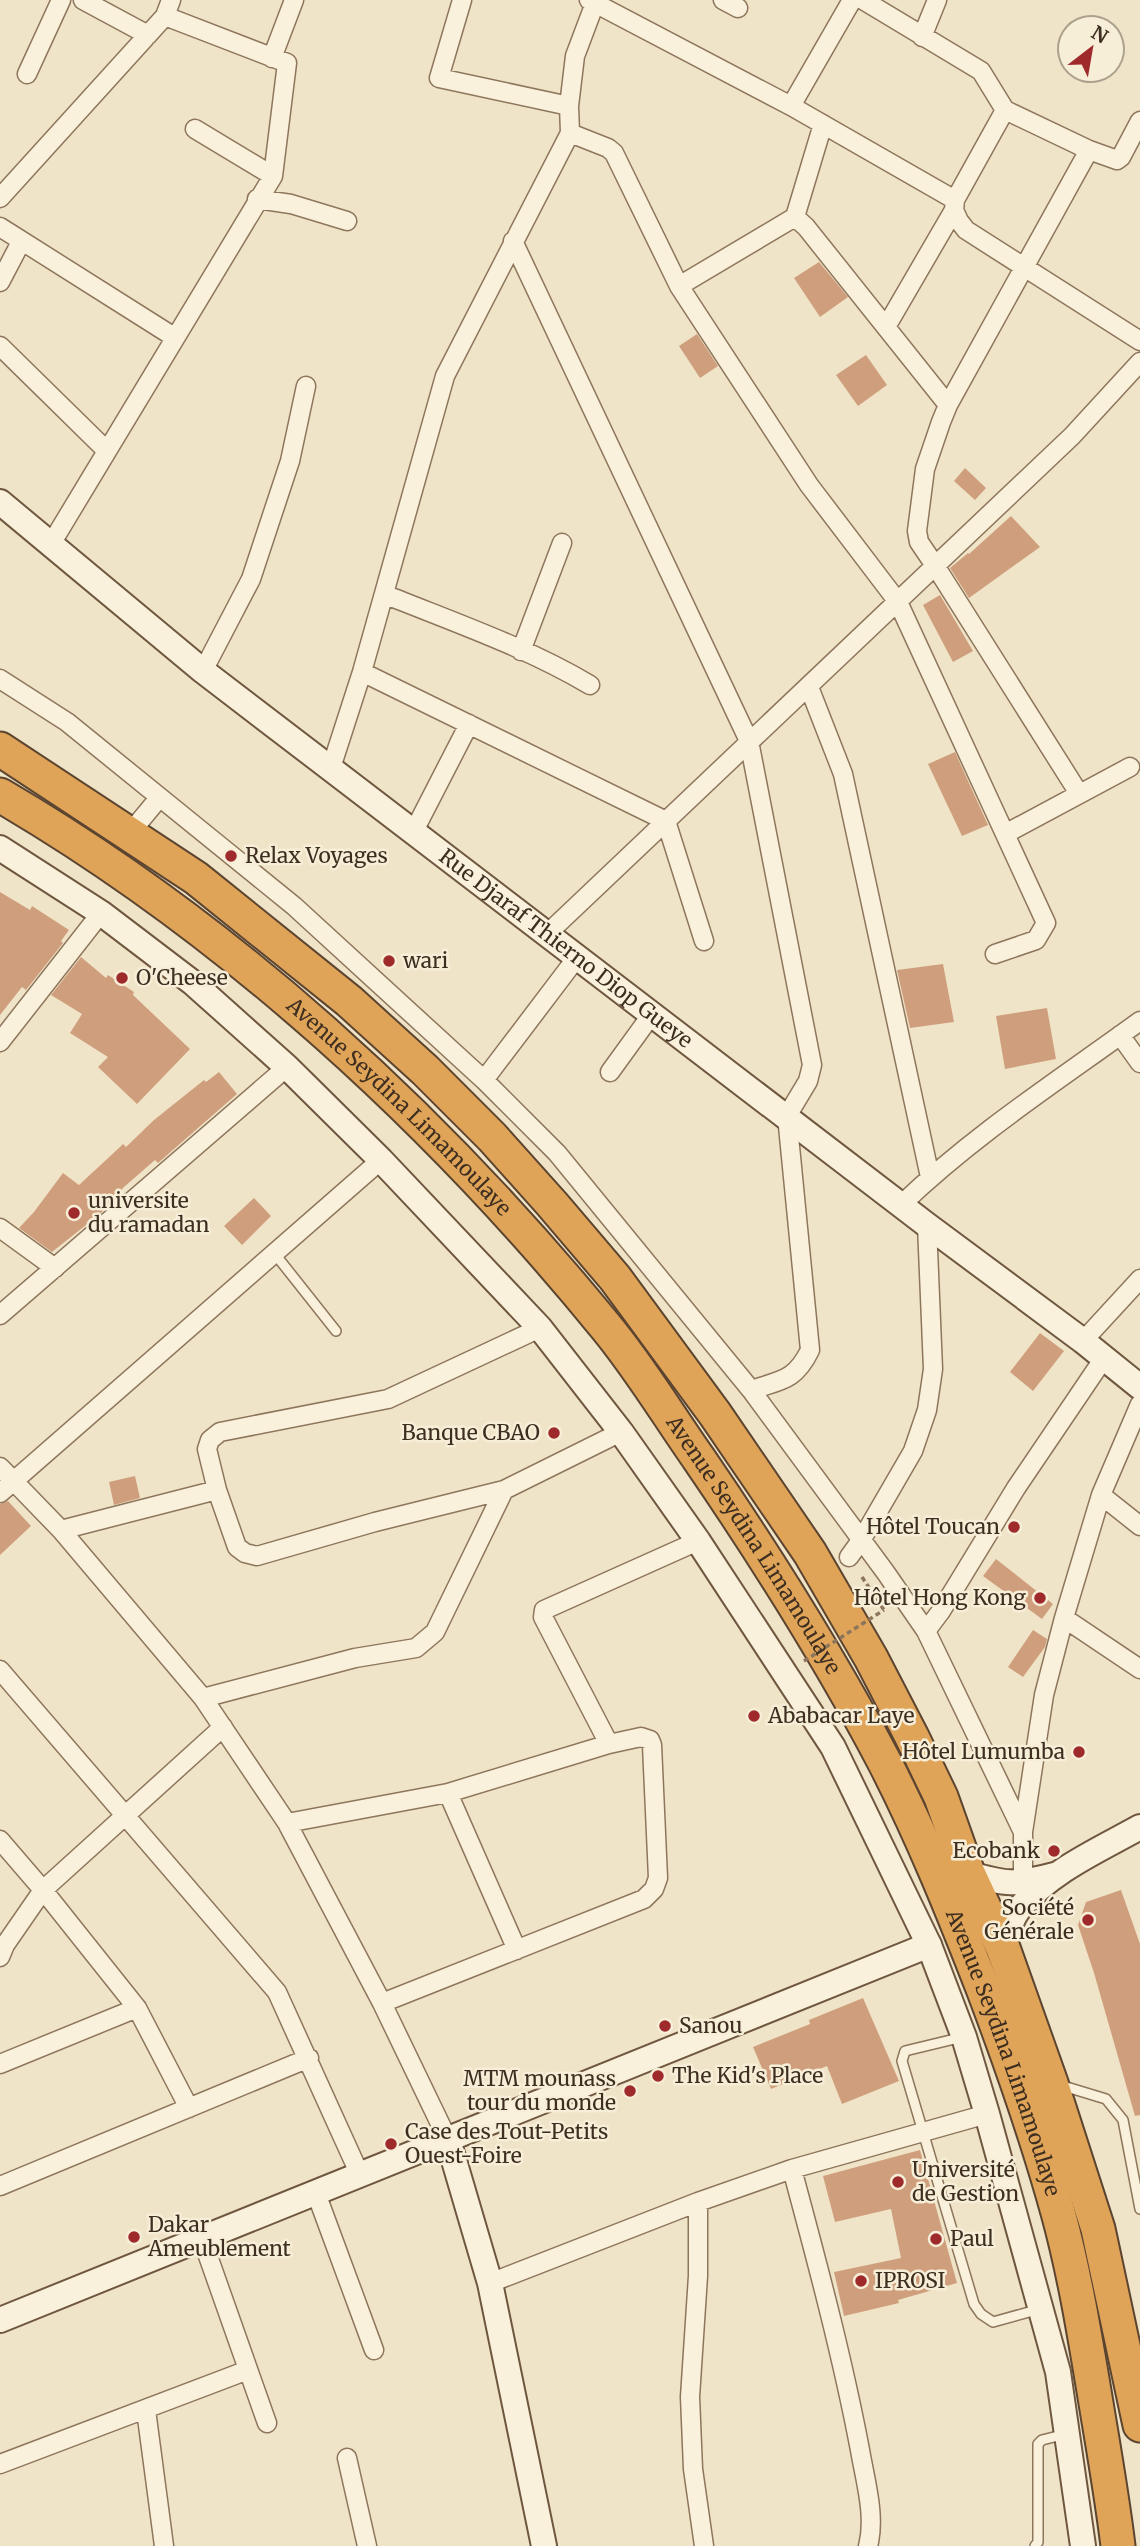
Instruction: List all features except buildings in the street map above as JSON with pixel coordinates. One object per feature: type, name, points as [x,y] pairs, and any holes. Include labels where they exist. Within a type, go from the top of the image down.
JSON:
[{"type":"highway","name":"Avenue Seydina Limamoulaye","points":[[0,749],[196,878],[349,1001],[425,1070],[492,1138],[607,1269],[715,1414],[810,1553],[871,1658],[942,1797],[968,1873],[1003,1948],[1051,2083],[1098,2229],[1139,2416]]},
{"type":"highway","name":"Avenue Seydina Limamoulaye","points":[[0,795],[129,878],[239,960],[339,1044],[439,1140],[610,1331],[740,1518],[828,1661],[886,1766],[953,1909],[1010,2060],[1061,2222],[1086,2341],[1118,2546]]},
{"type":"street","points":[[27,74],[61,0]]},
{"type":"street","points":[[83,0],[148,36]]},
{"type":"street","points":[[272,58],[294,0]]},
{"type":"street","points":[[791,106],[852,0]]},
{"type":"street","points":[[863,0],[981,71],[1004,110],[1089,150],[1117,160],[1140,121]]},
{"type":"street","points":[[922,37],[937,0]]},
{"type":"street","points":[[456,1],[439,78],[569,106]]},
{"type":"street","points":[[331,768],[362,672],[445,376],[570,133],[569,106],[575,56],[596,2],[824,124],[955,205],[959,221],[966,230],[1140,341]]},
{"type":"street","points":[[0,198],[148,36],[168,8],[288,65],[273,176],[51,544]]},
{"type":"street","points":[[886,327],[955,205],[1004,110]]},
{"type":"street","points":[[679,286],[795,217],[824,124]]},
{"type":"street","points":[[195,129],[273,176]]},
{"type":"street","points":[[570,133],[614,153],[679,286],[810,485],[898,602],[1045,923],[1036,940],[995,954]]},
{"type":"street","points":[[1078,792],[919,542],[917,531],[925,469],[948,405],[1089,150]]},
{"type":"street","points":[[257,199],[291,204],[347,221]]},
{"type":"street","points":[[795,217],[806,227],[948,405]]},
{"type":"street","points":[[0,227],[174,337]]},
{"type":"street","points":[[513,241],[749,741],[812,1065],[808,1081],[787,1116],[810,1350],[801,1368],[791,1376],[751,1390]]},
{"type":"street","points":[[0,282],[21,242]]},
{"type":"street","points":[[0,346],[106,450]]},
{"type":"street","points":[[547,933],[1072,436],[1140,362]]},
{"type":"street","points":[[203,671],[251,579],[290,461],[306,386]]},
{"type":"street","name":"Rue Djaraf Thierno Diop Gueye","points":[[0,502],[203,671],[1140,1387]]},
{"type":"street","points":[[521,651],[562,543]]},
{"type":"street","points":[[383,594],[521,651],[590,685]]},
{"type":"street","points":[[362,672],[666,821],[704,941]]},
{"type":"street","points":[[0,679],[67,722],[294,906],[484,1080],[557,1153],[751,1390],[926,1630],[1023,1832]]},
{"type":"street","points":[[809,687],[843,774],[930,1177]]},
{"type":"street","points":[[414,831],[469,724]]},
{"type":"street","points":[[1005,834],[1130,766]]},
{"type":"street","points":[[130,833],[159,798]]},
{"type":"street","points":[[0,848],[101,913],[193,983],[287,1067],[381,1160],[540,1328],[621,1432],[698,1541],[833,1747],[929,1945],[964,2037],[1058,2372],[1083,2546]]},
{"type":"street","points":[[0,1042],[101,913]]},
{"type":"street","points":[[484,1080],[578,957]]},
{"type":"street","points":[[610,1072],[652,1014]]},
{"type":"street","points":[[901,1203],[1016,1108],[1140,1021]]},
{"type":"street","points":[[1120,1035],[1140,1063]]},
{"type":"street","points":[[0,1315],[287,1067]]},
{"type":"street","points":[[0,1493],[381,1160]]},
{"type":"street","points":[[849,1557],[913,1451],[927,1410],[933,1369],[927,1225]]},
{"type":"street","points":[[0,1228],[55,1268]]},
{"type":"street","points":[[1083,1341],[1140,1279]]},
{"type":"street","points":[[540,1328],[388,1399],[220,1432],[210,1440],[207,1449],[217,1490],[237,1547],[245,1553],[257,1556],[375,1522],[504,1490],[621,1432]]},
{"type":"street","points":[[926,1630],[941,1611],[1016,1488],[1104,1358]]},
{"type":"street","points":[[1023,1883],[1023,1832],[1044,1695],[1101,1494],[1140,1404]]},
{"type":"street","points":[[0,1467],[61,1530],[203,1698],[287,1823],[382,2003],[448,2140],[490,2283],[544,2546]]},
{"type":"street","points":[[61,1530],[217,1490]]},
{"type":"street","points":[[203,1698],[355,1658],[416,1648],[435,1632],[504,1490]]},
{"type":"street","points":[[1101,1494],[1140,1526]]},
{"type":"street","points":[[609,1745],[543,1617],[544,1610],[698,1541]]},
{"type":"street","points":[[1064,1618],[1139,1663]]},
{"type":"street","points":[[0,1670],[277,1992],[360,2175]]},
{"type":"street","points":[[0,1958],[5,1945],[43,1890],[223,1727]]},
{"type":"street","points":[[287,1823],[448,1793],[609,1745],[641,1737],[650,1740],[658,1878],[654,1889],[644,1899],[382,2003]]},
{"type":"street","points":[[448,1793],[517,1950]]},
{"type":"street","points":[[1003,1948],[1018,1909],[1058,1874],[1140,1827]]},
{"type":"street","points":[[0,1840],[137,2008],[189,2108]]},
{"type":"street","points":[[968,1873],[993,1881],[1023,1883],[1058,1874]]},
{"type":"street","points":[[0,2320],[929,1945]]},
{"type":"street","points":[[0,2064],[137,2008]]},
{"type":"street","points":[[0,2186],[309,2058]]},
{"type":"street","points":[[490,2283],[698,2202],[792,2169],[987,2114]]},
{"type":"street","points":[[792,2169],[848,2388],[867,2494],[871,2535],[868,2546]]},
{"type":"street","points":[[316,2193],[374,2350]]},
{"type":"street","points":[[698,2202],[698,2276],[690,2397],[693,2469],[704,2546]]},
{"type":"street","points":[[202,2239],[267,2423]]},
{"type":"street","points":[[0,2464],[248,2370]]},
{"type":"street","points":[[146,2410],[164,2546]]},
{"type":"street","points":[[347,2458],[367,2546]]},
{"type":"lane","points":[[275,1254],[336,1331]]},
{"type":"lane","points":[[964,2037],[905,2052],[902,2062],[921,2131],[974,2304],[981,2314],[993,2322],[1042,2309]]},
{"type":"lane","points":[[1051,2083],[1106,2099],[1123,2120],[1140,2209]]},
{"type":"lane","points":[[1035,2546],[1038,2542],[1038,2444],[1042,2440],[1068,2434]]},
{"type":"path","points":[[804,1661],[884,1610],[849,1557]]},
{"type":"place","name":"Relax Voyages","points":[[231,856]]},
{"type":"place","name":"wari","points":[[389,961]]},
{"type":"place","name":"O'Cheese","points":[[122,978]]},
{"type":"place","name":"universite du ramadan","points":[[74,1213]]},
{"type":"place","name":"Banque CBAO","points":[[554,1433]]},
{"type":"place","name":"Hôtel Toucan","points":[[1014,1527]]},
{"type":"place","name":"Hôtel Hong Kong","points":[[1040,1598]]},
{"type":"place","name":"Ababacar Laye","points":[[754,1716]]},
{"type":"place","name":"Hôtel Lumumba","points":[[1079,1752]]},
{"type":"place","name":"Ecobank","points":[[1054,1851]]},
{"type":"place","name":"Société Générale","points":[[1088,1920]]},
{"type":"place","name":"Sanou","points":[[665,2026]]},
{"type":"place","name":"The Kid's Place","points":[[658,2076]]},
{"type":"place","name":"MTM mounass tour du monde","points":[[630,2091]]},
{"type":"place","name":"Case des Tout-Petits Ouest-Foire","points":[[391,2144]]},
{"type":"place","name":"Université de Gestion","points":[[898,2182]]},
{"type":"place","name":"Dakar Ameublement","points":[[134,2237]]},
{"type":"place","name":"Paul","points":[[936,2239]]},
{"type":"place","name":"IPROSI","points":[[861,2281]]}]
